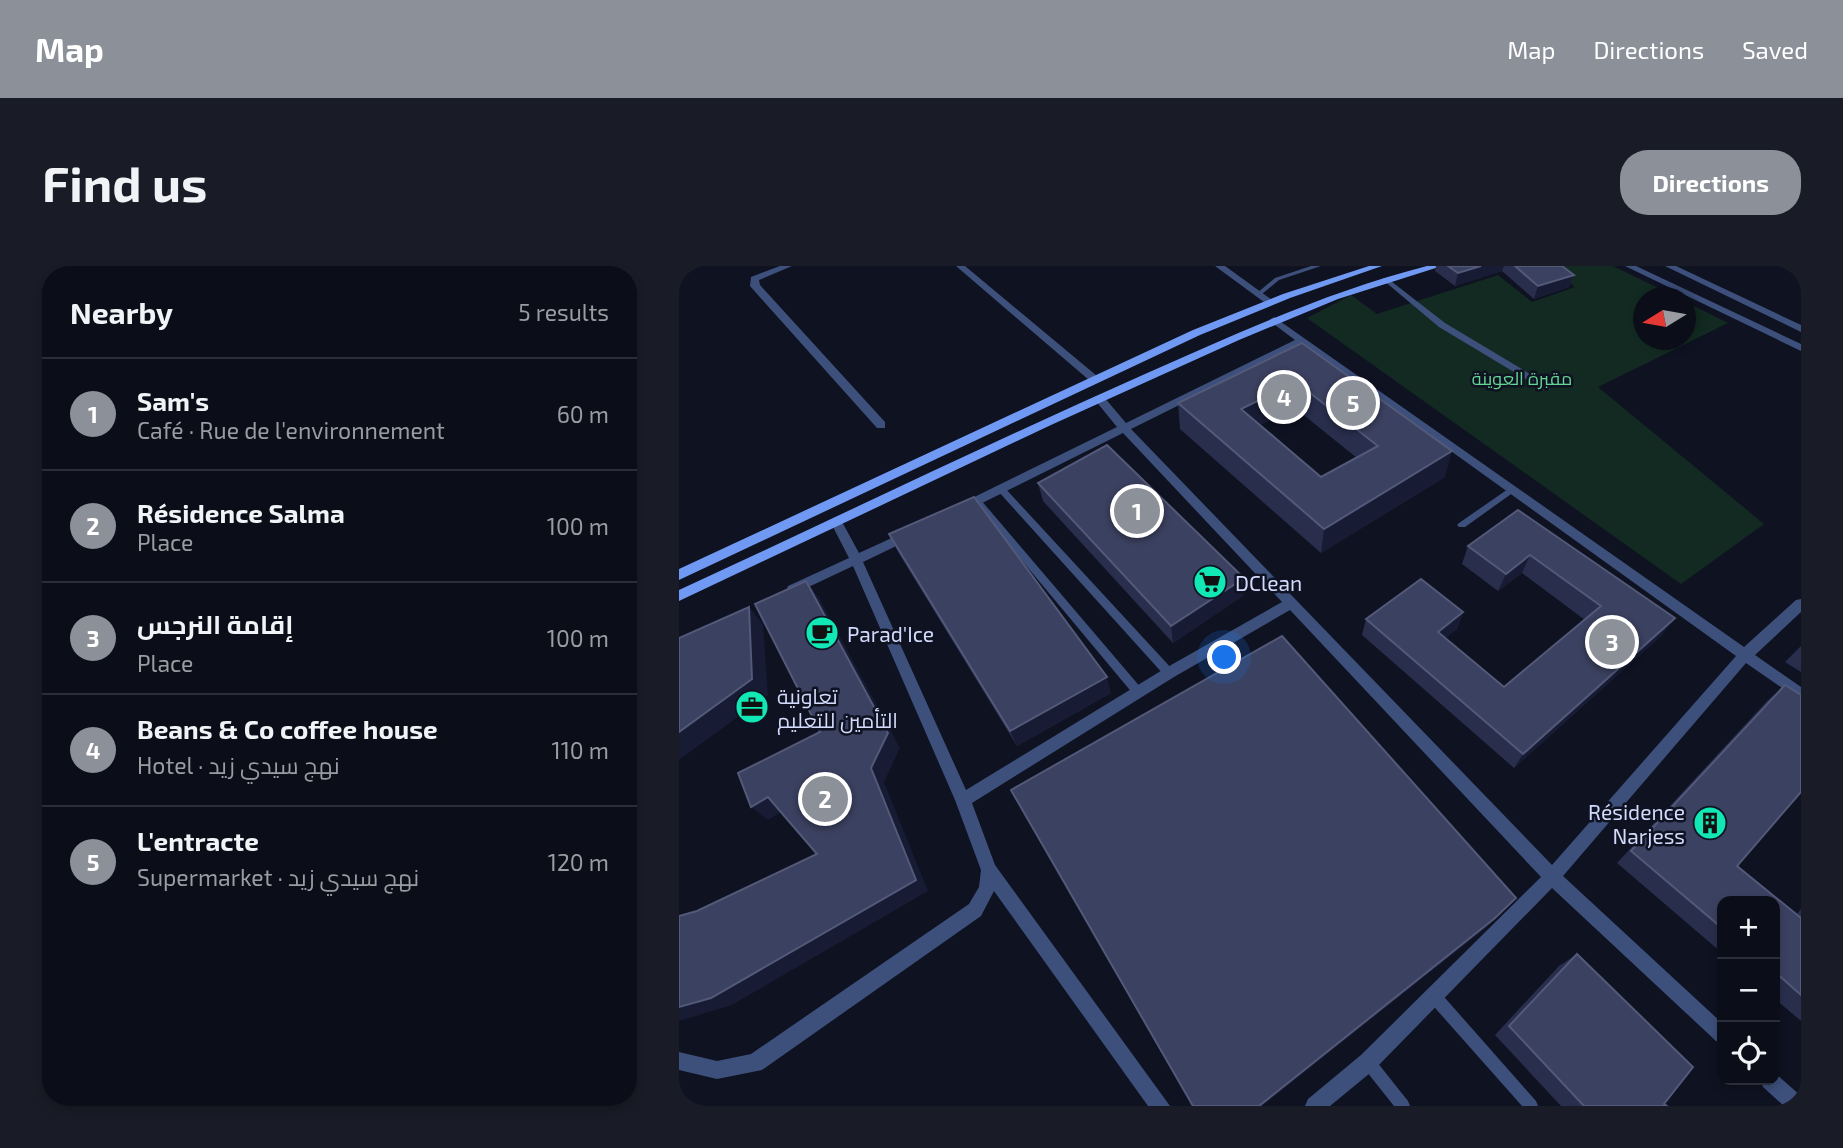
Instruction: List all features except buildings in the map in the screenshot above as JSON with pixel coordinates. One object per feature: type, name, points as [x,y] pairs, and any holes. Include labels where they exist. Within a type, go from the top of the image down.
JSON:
[{"type":"main road","points":[[679,575],[1093,378],[1271,303],[1378,266]]},
{"type":"main road","points":[[679,596],[1099,398],[1274,320],[1385,279],[1438,266]]},
{"type":"street","points":[[787,266],[754,279],[755,286],[881,425]]},
{"type":"street","points":[[960,266],[1093,378]]},
{"type":"street","points":[[1219,266],[1271,303]]},
{"type":"street","points":[[1629,266],[1801,348]]},
{"type":"street","points":[[1669,266],[1801,329]]},
{"type":"street","points":[[1274,320],[1801,695]]},
{"type":"street","points":[[953,513],[1303,340]]},
{"type":"street","points":[[1099,398],[1290,604],[1552,877],[1717,1030]]},
{"type":"street","points":[[837,523],[857,561],[963,800],[989,870],[1160,1106]]},
{"type":"street","points":[[781,594],[917,531]]},
{"type":"street","points":[[963,800],[1169,673],[1290,604]]},
{"type":"street","points":[[1315,1106],[1367,1062],[1552,877],[1744,656],[1801,604]]},
{"type":"street","points":[[679,1061],[717,1070],[755,1063],[975,910],[987,889],[989,870]]},
{"type":"street","points":[[1775,1085],[1798,1106]]},
{"type":"lane","points":[[1260,293],[1277,279],[1318,266]]},
{"type":"lane","points":[[1385,279],[1443,325],[1547,388]]},
{"type":"lane","points":[[1001,489],[1169,673]]},
{"type":"lane","points":[[1462,525],[1511,491]]},
{"type":"lane","points":[[977,501],[1138,692]]},
{"type":"lane","points":[[1433,995],[1531,1106]]},
{"type":"lane","points":[[1367,1062],[1403,1106]]},
{"type":"green space","name":"مقبرة العوينة","points":[[1550,266],[1613,266],[1656,287],[1633,287],[1633,350],[1673,350],[1598,387],[1764,524],[1681,584],[1307,318],[1351,295],[1377,314],[1498,275],[1532,302],[1575,287]]},
{"type":"green space","name":"مقبرة العوينة","points":[[1696,307],[1728,323],[1696,339]]},
{"type":"place","name":"Beans & Co coffee house","points":[[1284,397]]},
{"type":"place","name":"L'entracte","points":[[1353,403]]},
{"type":"place","name":"Sam's","points":[[1137,511]]},
{"type":"place","name":"DClean","points":[[1210,582]]},
{"type":"place","name":"Parad'Ice","points":[[822,633]]},
{"type":"place","name":"إقامة النرجس","points":[[1612,642]]},
{"type":"place","name":"تعاونية التأمين للتعليم","points":[[752,707]]},
{"type":"place","name":"Résidence Salma","points":[[825,799]]},
{"type":"place","name":"Résidence Narjess","points":[[1710,823]]}]
